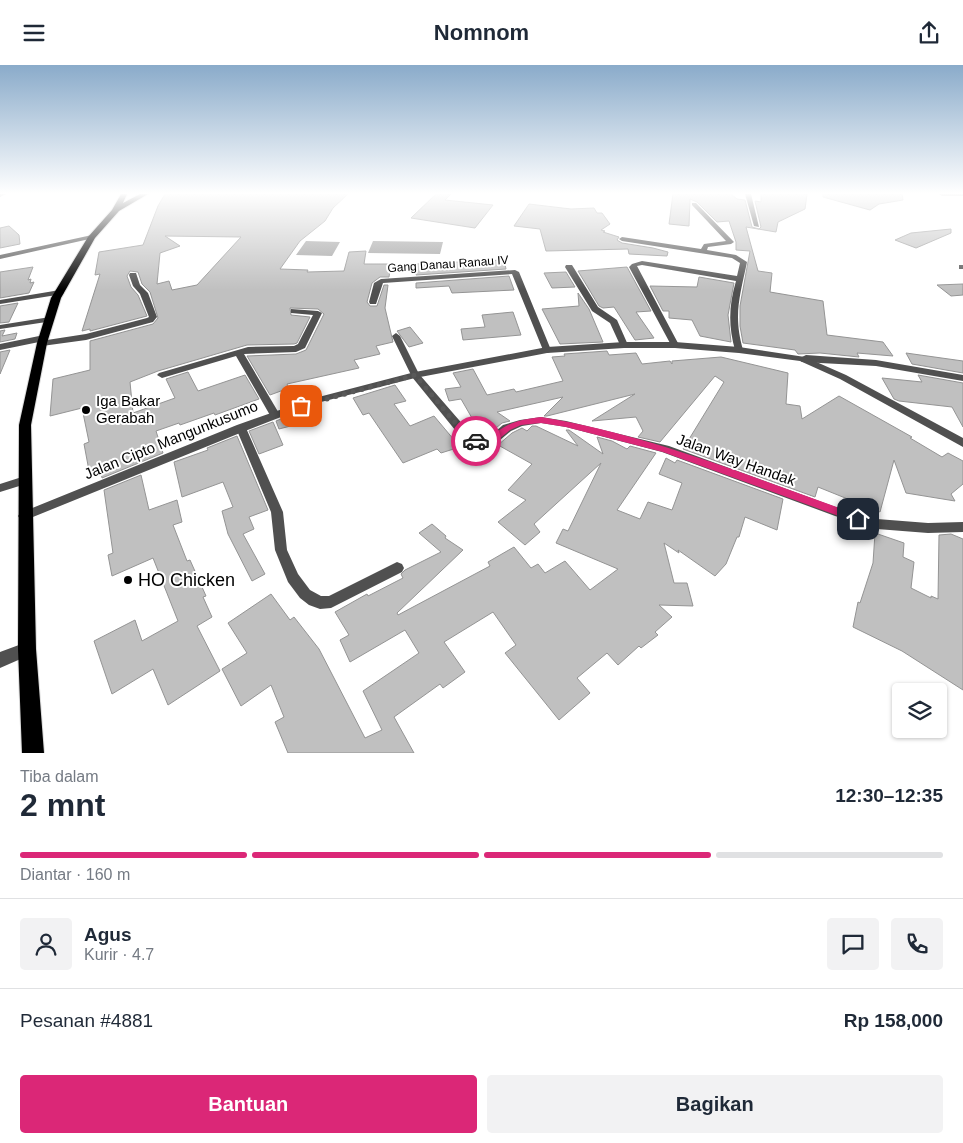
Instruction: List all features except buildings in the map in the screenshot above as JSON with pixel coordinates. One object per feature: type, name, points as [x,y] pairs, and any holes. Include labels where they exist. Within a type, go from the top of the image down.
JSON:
[{"type":"main road","points":[[32,753],[26,649],[25,425],[43,341],[60,292],[92,237],[102,226]]},
{"type":"street","points":[[703,251],[706,245],[731,241],[716,226]]},
{"type":"street","points":[[0,257],[92,237]]},
{"type":"street","points":[[622,239],[703,251],[742,260],[744,262],[733,300],[732,325],[739,350]]},
{"type":"street","points":[[675,345],[637,275],[633,267],[634,265],[642,263],[740,279]]},
{"type":"street","points":[[569,267],[596,309],[614,322],[624,345]]},
{"type":"street","name":"Gang Danau Ranau IV","points":[[373,302],[378,283],[381,281],[515,273],[547,350]]},
{"type":"street","points":[[0,347],[86,337],[150,320],[152,317],[144,293],[137,286],[133,275]]},
{"type":"street","points":[[0,302],[60,292]]},
{"type":"street","points":[[162,375],[238,353],[259,349],[290,350],[302,346],[318,313],[294,311]]},
{"type":"street","points":[[0,327],[50,319]]},
{"type":"street","name":"Jalan Way Handak","points":[[396,336],[415,375],[468,438],[477,442],[490,442],[507,428],[520,423],[541,420],[566,424],[665,449],[839,513],[877,524],[928,528],[963,527]]},
{"type":"street","name":"Jalan Cipto Mangunkusumo","points":[[24,516],[241,428],[314,401],[415,375],[547,350],[624,345],[675,345],[780,354],[802,359],[843,377],[963,443]]},
{"type":"street","points":[[238,353],[275,415]]},
{"type":"street","points":[[802,359],[806,357],[876,363],[963,378]]},
{"type":"street","points":[[241,428],[277,512],[281,550],[293,578],[305,594],[320,603],[331,602],[397,568]]},
{"type":"street","points":[[0,488],[25,480]]},
{"type":"street","points":[[0,660],[26,649]]},
{"type":"shaded area","points":[[306,241],[340,242],[332,256],[296,255]]},
{"type":"shaded area","points":[[373,241],[443,242],[440,254],[368,253]]},
{"type":"way so far","points":[[301,406],[415,375],[468,438],[476,441]]},
{"type":"place","name":"Iga Bakar Gerabah","points":[[86,410]]},
{"type":"place","name":"HO Chicken","points":[[128,580]]},
{"type":"route","points":[[476,441],[490,442],[507,428],[520,423],[541,420],[566,424],[665,449],[858,519]]}]
